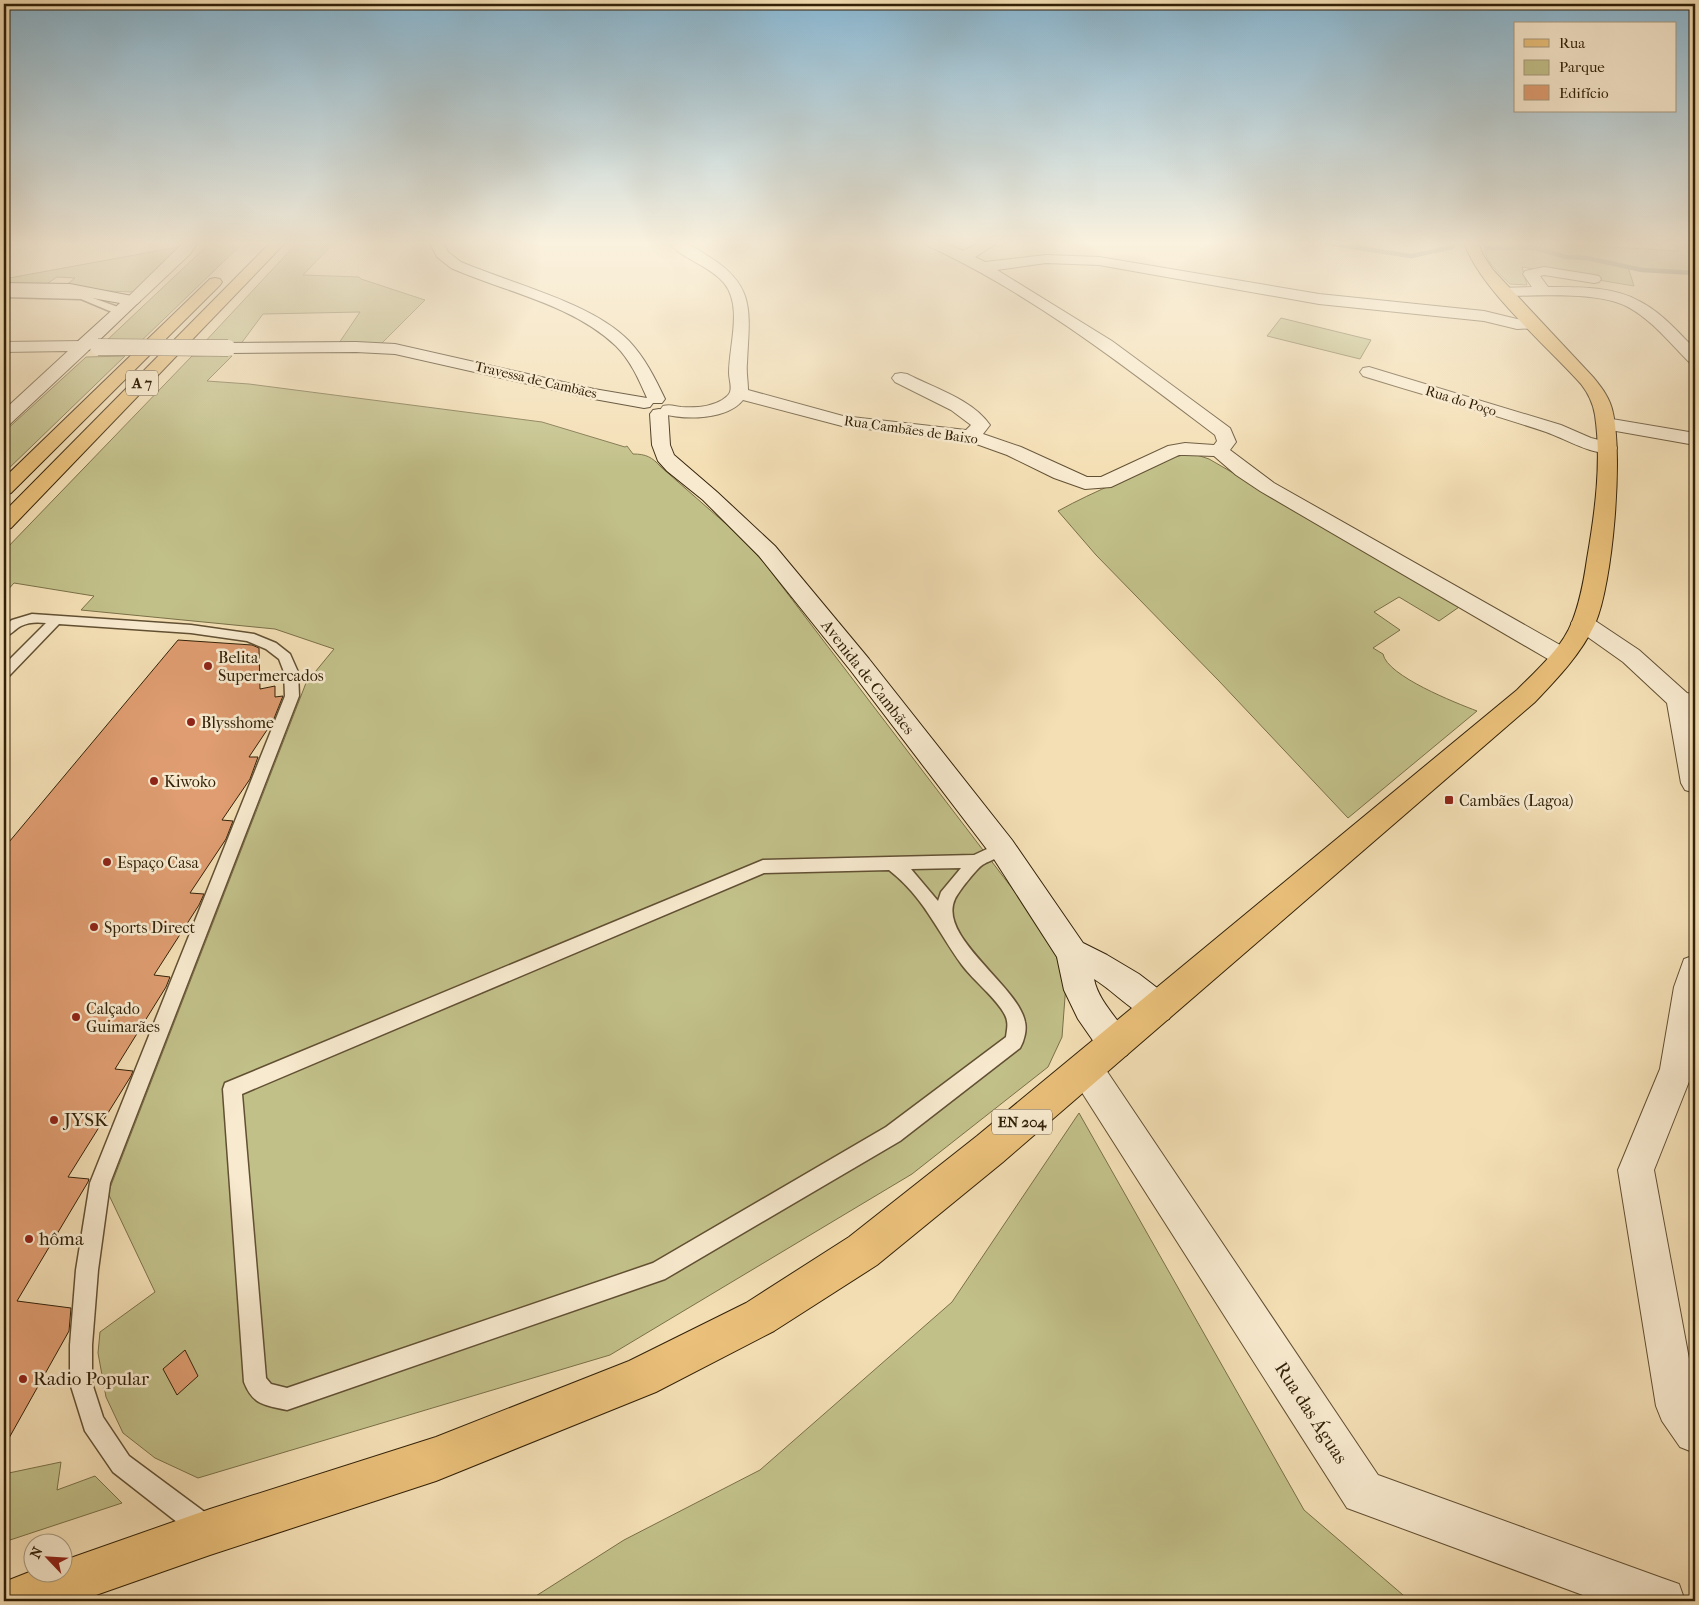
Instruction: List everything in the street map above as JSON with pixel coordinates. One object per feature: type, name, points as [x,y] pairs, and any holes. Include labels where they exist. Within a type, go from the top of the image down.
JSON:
[{"type":"main road","name":"A 7","points":[[4,489],[179,317]]},
{"type":"main road","name":"A 7","points":[[4,524],[207,317]]},
{"type":"main road","name":"EN 204","points":[[14,1601],[210,1532],[436,1459],[641,1378],[760,1316],[863,1251],[1158,1008],[1437,769],[1526,696],[1561,656],[1584,623],[1596,576],[1607,434],[1603,406],[1598,395],[1585,378],[1526,317]]},
{"type":"street","points":[[4,420],[90,347],[117,317]]},
{"type":"street","name":"Avenida de Cambães","points":[[584,317],[616,337],[639,361],[650,381],[657,407],[661,445],[665,457],[767,551],[860,665],[1002,848],[1072,953],[1080,990],[1089,1008],[1100,1056]]},
{"type":"street","points":[[739,393],[741,317]]},
{"type":"street","points":[[1063,317],[1106,344],[1223,432],[1227,442],[1219,451],[1243,471],[1561,656]]},
{"type":"street","points":[[1648,317],[1695,358]]},
{"type":"street","name":"Travessa de Cambães","points":[[4,347],[356,347],[395,349],[682,414],[706,411],[731,402],[739,393]]},
{"type":"street","name":"Rua do Poço","points":[[1369,372],[1554,429],[1584,442],[1607,434],[1695,439]]},
{"type":"street","points":[[901,378],[962,409],[977,420],[981,425],[971,436]]},
{"type":"street","name":"Rua Cambães de Baixo","points":[[739,393],[842,421],[971,436],[1014,451],[1061,474],[1085,483],[1104,483],[1175,450],[1219,451]]},
{"type":"street","points":[[1584,623],[1632,656],[1687,702],[1695,783]]},
{"type":"street","points":[[1072,953],[1103,966],[1134,986],[1158,1008]]},
{"type":"street","points":[[1695,970],[1690,987],[1677,1069],[1636,1170],[1677,1406],[1695,1432]]},
{"type":"street","name":"Rua das Águas","points":[[1100,1056],[1363,1492],[1662,1601]]},
{"type":"lane","points":[[4,632],[24,620],[32,618],[191,629],[248,637],[271,646],[284,657],[291,672],[292,696],[100,1184],[87,1270],[81,1345],[81,1383],[93,1423],[122,1464],[210,1532]]},
{"type":"lane","points":[[4,673],[56,620]]},
{"type":"lane","points":[[893,864],[906,876],[944,921],[968,960],[1012,1009],[1017,1024],[1014,1042],[893,1134],[658,1272],[287,1399],[264,1394],[255,1382],[232,1089],[763,867],[976,861],[1002,848]]},
{"type":"lane","points":[[944,921],[947,897],[976,861]]},
{"type":"green space","points":[[132,317],[166,317],[138,344],[104,343]]},
{"type":"green space","points":[[228,317],[261,317],[240,345],[201,346]]},
{"type":"green space","points":[[357,317],[408,317],[381,344],[339,343]]},
{"type":"green space","points":[[1281,318],[1371,340],[1360,359],[1267,336]]},
{"type":"green space","points":[[125,356],[4,473],[4,432],[86,357]]},
{"type":"green space","points":[[192,356],[232,356],[207,381],[249,384],[542,422],[625,447],[627,446],[633,454],[645,455],[655,461],[742,538],[765,564],[1034,917],[1053,947],[1066,984],[1062,1037],[1048,1067],[912,1174],[610,1355],[198,1478],[155,1458],[123,1433],[106,1397],[98,1353],[100,1332],[155,1292],[108,1193],[306,683],[334,649],[275,629],[81,610],[94,596],[14,583],[4,594],[4,551]]},
{"type":"green space","points":[[1183,455],[1197,455],[1209,459],[1462,605],[1439,621],[1399,597],[1374,612],[1400,630],[1373,648],[1383,654],[1387,662],[1396,671],[1424,688],[1477,711],[1348,818],[1219,681],[1096,555],[1058,511],[1101,489]]},
{"type":"green space","points":[[1079,1113],[1304,1510],[1410,1601],[528,1601],[624,1540],[760,1470],[952,1302]]},
{"type":"green space","points":[[61,1462],[57,1490],[95,1476],[122,1503],[34,1532],[22,1532],[22,1536],[4,1542],[4,1474]]},
{"type":"building","points":[[178,640],[252,645],[259,648],[260,689],[275,686],[275,697],[283,696],[273,721],[249,757],[258,757],[250,779],[222,820],[233,821],[226,839],[190,893],[204,894],[199,905],[154,975],[170,977],[166,987],[115,1069],[133,1071],[131,1076],[68,1177],[89,1179],[88,1182],[17,1301],[71,1308],[69,1331],[4,1447],[4,848]]},
{"type":"building","points":[[185,1350],[198,1376],[177,1395],[163,1369]]},
{"type":"place","name":"Belita Supermercados","points":[[208,666]]},
{"type":"place","name":"Blysshome","points":[[191,722]]},
{"type":"place","name":"Kiwoko","points":[[154,781]]},
{"type":"place","name":"Cambães (Lagoa)","points":[[1449,800]]},
{"type":"place","name":"Espaço Casa","points":[[107,862]]},
{"type":"place","name":"Sports Direct","points":[[94,927]]},
{"type":"place","name":"Calçado Guimarães","points":[[76,1017]]},
{"type":"place","name":"JYSK","points":[[54,1120]]},
{"type":"place","name":"hôma","points":[[29,1239]]},
{"type":"place","name":"Radio Popular","points":[[23,1379]]}]
